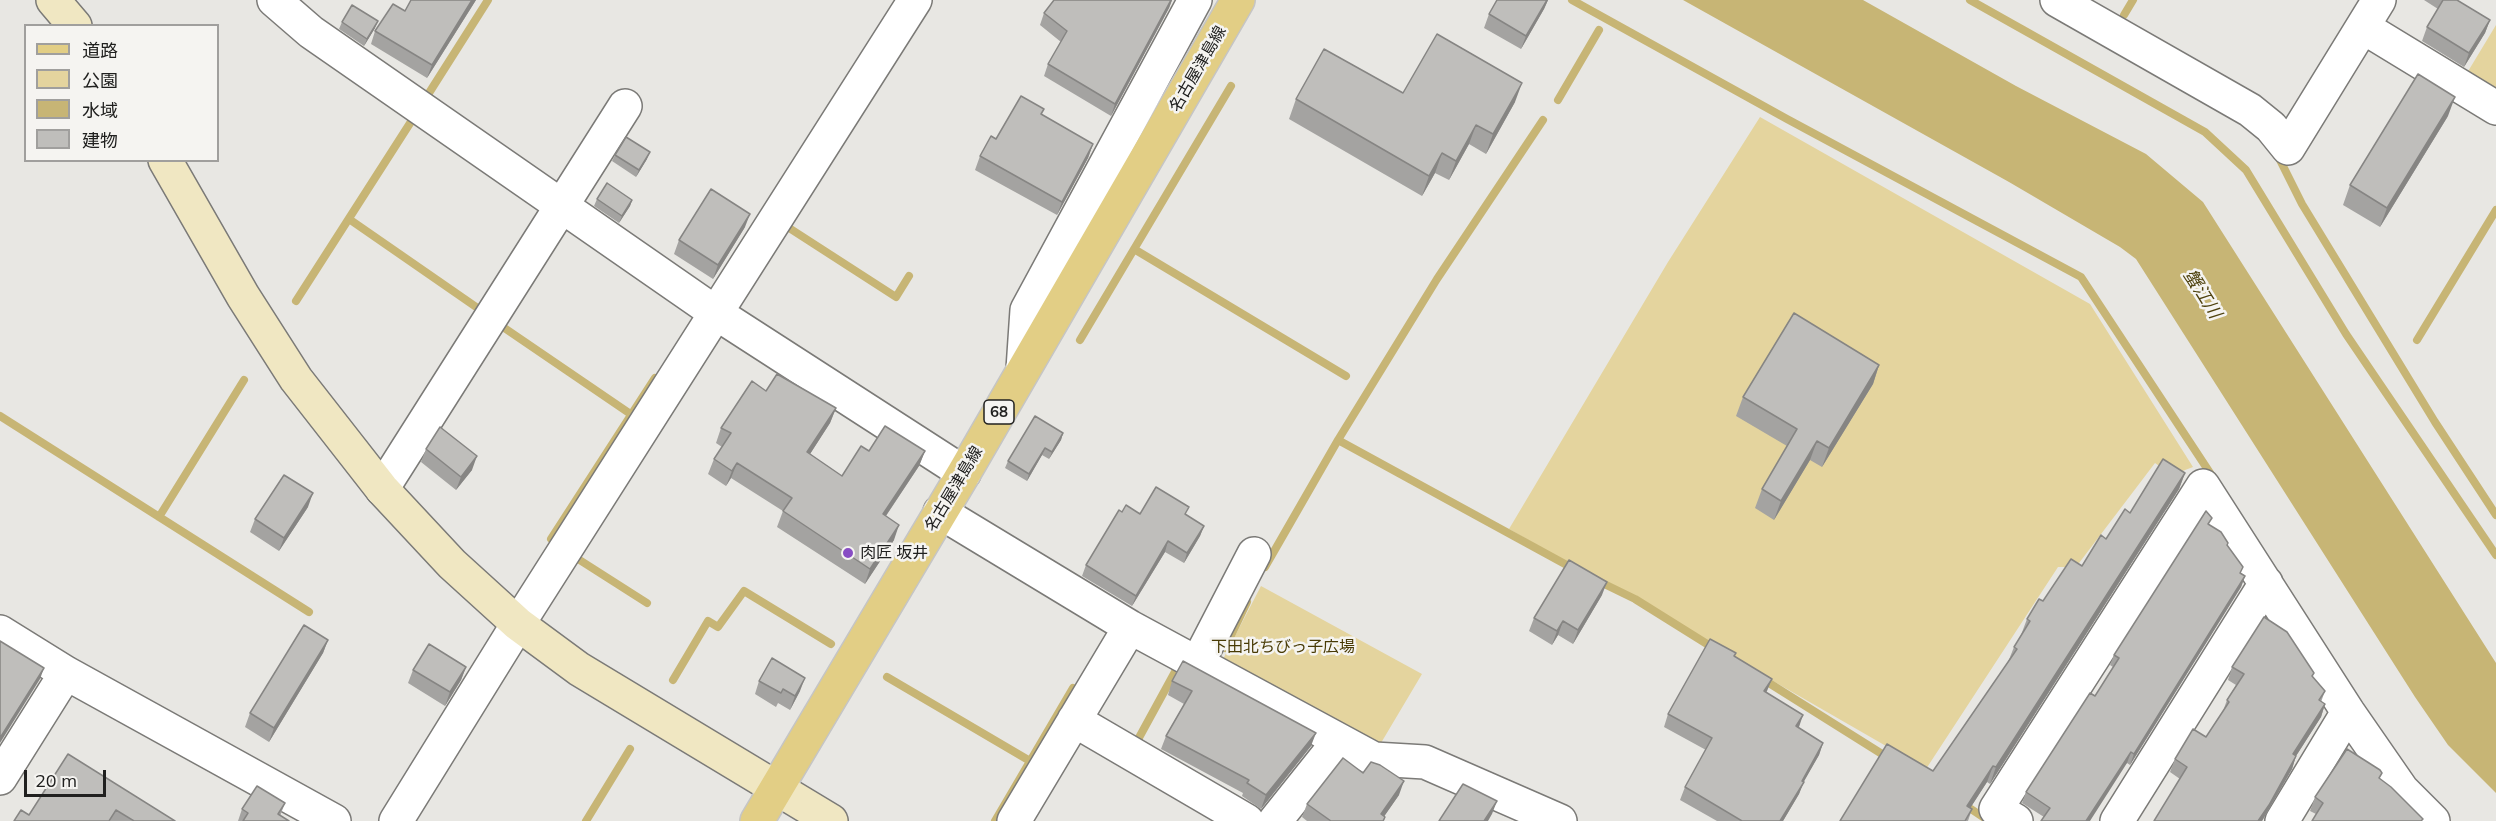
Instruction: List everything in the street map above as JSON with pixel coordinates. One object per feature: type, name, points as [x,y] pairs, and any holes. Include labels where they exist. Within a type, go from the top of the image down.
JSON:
[{"type":"main road","name":"名古屋津島線","points":[[757,821],[964,473],[1238,0]]},
{"type":"street","points":[[52,0],[73,24]]},
{"type":"street","points":[[274,0],[311,32],[716,313],[964,473]]},
{"type":"street","points":[[396,821],[518,624],[915,0]]},
{"type":"street","points":[[1023,369],[1027,310],[1195,0]]},
{"type":"street","points":[[2057,0],[2250,110],[2271,127],[2288,148],[2371,13],[2496,108]]},
{"type":"street","points":[[382,489],[625,106]]},
{"type":"street","points":[[166,162],[243,296],[296,379],[382,489],[452,564],[518,624],[579,669],[831,821]]},
{"type":"street","points":[[2016,821],[1996,809],[2203,486],[2348,712],[2402,790],[2433,821]]},
{"type":"street","points":[[940,512],[1130,627],[1374,759],[1425,762],[1560,821]]},
{"type":"street","points":[[1197,664],[1254,554]]},
{"type":"street","points":[[2117,821],[2266,583]]},
{"type":"street","points":[[1014,821],[1130,627]]},
{"type":"street","points":[[0,632],[66,673],[334,821]]},
{"type":"street","points":[[0,778],[66,673]]},
{"type":"street","points":[[2282,821],[2348,712]]},
{"type":"street","points":[[1074,720],[1247,821]]},
{"type":"street","points":[[1275,821],[1339,741]]},
{"type":"green space","points":[[2496,25],[2496,90],[2467,73]]},
{"type":"green space","points":[[1760,117],[2090,304],[2193,467],[2172,475],[2155,463],[2076,567],[2058,567],[1926,769],[1509,529],[1668,262]]},
{"type":"green space","name":"下田北ちびっ子広場","points":[[1261,586],[1422,674],[1378,748],[1221,663]]},
{"type":"water","name":"蟹江川","points":[[1683,0],[1863,0],[2016,86],[2146,154],[2203,202],[2496,663],[2496,793],[2448,745],[2415,697],[2136,259],[2120,247],[2009,182]]},
{"type":"building","points":[[411,0],[472,0],[432,65],[375,31],[393,4],[405,11]]},
{"type":"building","points":[[1054,0],[1171,0],[1115,104],[1048,64],[1067,31],[1044,13]]},
{"type":"building","points":[[1497,0],[1547,0],[1526,36],[1489,14]]},
{"type":"building","points":[[2443,0],[2457,0],[2490,20],[2469,53],[2427,27]]},
{"type":"building","points":[[352,5],[378,21],[367,39],[342,22]]},
{"type":"building","points":[[1437,34],[1522,83],[1493,134],[1476,125],[1456,161],[1442,153],[1429,176],[1296,99],[1324,49],[1403,93]]},
{"type":"building","points":[[2418,74],[2455,97],[2387,208],[2350,185]]},
{"type":"building","points":[[1021,96],[1044,109],[1041,114],[1093,144],[1062,202],[980,156],[991,136],[996,139]]},
{"type":"building","points":[[626,137],[650,152],[639,170],[615,155]]},
{"type":"building","points":[[607,183],[632,200],[622,216],[597,199]]},
{"type":"building","points":[[711,189],[750,214],[718,265],[679,240]]},
{"type":"building","points":[[1794,313],[1879,365],[1829,448],[1817,441],[1781,501],[1762,489],[1797,429],[1743,397]]},
{"type":"building","points":[[777,374],[836,408],[807,452],[842,476],[861,446],[869,451],[885,426],[925,451],[883,514],[899,525],[870,569],[783,511],[792,498],[737,463],[732,471],[714,459],[731,433],[721,428],[752,381],[766,391]]},
{"type":"building","points":[[1035,416],[1063,433],[1052,452],[1045,448],[1029,474],[1008,461]]},
{"type":"building","points":[[440,427],[477,456],[461,477],[426,449]]},
{"type":"building","points":[[2163,459],[2185,473],[1996,767],[1993,766],[1967,806],[1972,809],[1965,821],[1840,821],[1887,744],[1933,771],[2017,649],[2014,647],[2030,621],[2027,619],[2039,599],[2043,601],[2071,559],[2082,566],[2101,535],[2106,539],[2125,509],[2130,513]]},
{"type":"building","points":[[284,475],[313,493],[284,538],[255,519]]},
{"type":"building","points":[[1156,487],[1189,507],[1185,514],[1204,526],[1187,553],[1168,541],[1136,596],[1086,565],[1119,510],[1122,512],[1126,505],[1140,514]]},
{"type":"building","points":[[2206,511],[2212,518],[2208,524],[2221,532],[2227,545],[2243,567],[2240,573],[2245,576],[2134,754],[2131,752],[2086,821],[2041,821],[2050,808],[2026,792],[2090,693],[2095,696],[2119,658],[2114,655]]},
{"type":"building","points":[[1569,560],[1607,582],[1578,630],[1563,621],[1557,631],[1534,618]]},
{"type":"building","points":[[2264,617],[2287,632],[2314,673],[2312,676],[2325,691],[2319,700],[2325,704],[2293,754],[2296,756],[2258,821],[2154,821],[2187,767],[2175,759],[2193,729],[2206,737],[2229,702],[2227,700],[2244,674],[2232,667]]},
{"type":"building","points":[[304,625],[328,640],[274,728],[250,713]]},
{"type":"building","points":[[1710,639],[1736,653],[1734,656],[1772,679],[1764,691],[1803,715],[1796,726],[1823,743],[1802,781],[1804,782],[1780,821],[1742,821],[1685,787],[1712,738],[1668,714]]},
{"type":"building","points":[[0,641],[44,668],[0,738]]},
{"type":"building","points":[[429,644],[466,667],[450,692],[413,670]]},
{"type":"building","points":[[772,658],[805,678],[795,696],[783,689],[781,693],[759,681]]},
{"type":"building","points":[[1183,661],[1316,733],[1266,795],[1247,783],[1249,780],[1166,736],[1192,691],[1172,681]]},
{"type":"building","points":[[2347,749],[2380,770],[2382,773],[2379,778],[2423,819],[2421,821],[2312,821],[2323,803],[2315,797]]},
{"type":"building","points":[[68,754],[175,821],[134,821],[116,810],[109,821],[14,821],[21,810],[29,815]]},
{"type":"building","points":[[1343,758],[1363,773],[1371,762],[1380,765],[1404,781],[1381,814],[1385,817],[1383,821],[1331,821],[1307,804]]},
{"type":"building","points":[[1463,784],[1497,801],[1484,821],[1439,821]]},
{"type":"building","points":[[257,786],[285,803],[278,814],[289,821],[243,821],[248,813],[242,809]]},
{"type":"waterway","points":[[429,93],[488,0]]},
{"type":"waterway","points":[[1572,0],[2081,277],[2214,479]]},
{"type":"waterway","points":[[1970,0],[2205,132],[2246,170],[2346,334],[2496,555]]},
{"type":"waterway","points":[[2124,15],[2133,0]]},
{"type":"waterway","points":[[1558,100],[1599,30]]},
{"type":"waterway","points":[[1080,340],[1231,86]]},
{"type":"waterway","points":[[296,301],[414,117]]},
{"type":"waterway","points":[[1265,567],[1338,440],[1437,279],[1543,120]]},
{"type":"waterway","points":[[2277,154],[2302,204],[2435,422],[2496,515]]},
{"type":"waterway","points":[[2417,340],[2496,210]]},
{"type":"waterway","points":[[349,219],[479,309]]},
{"type":"waterway","points":[[786,226],[896,297],[909,276]]},
{"type":"waterway","points":[[1134,249],[1346,376]]},
{"type":"waterway","points":[[500,325],[632,415]]},
{"type":"waterway","points":[[558,544],[551,539],[655,378]]},
{"type":"waterway","points":[[159,517],[244,380]]},
{"type":"waterway","points":[[0,416],[309,612]]},
{"type":"waterway","points":[[1338,440],[1574,569]]},
{"type":"waterway","points":[[578,559],[647,603]]},
{"type":"waterway","points":[[1596,580],[1635,599],[1715,649]]},
{"type":"waterway","points":[[673,680],[708,621],[718,627],[744,591],[831,644]]},
{"type":"waterway","points":[[1225,648],[1247,602]]},
{"type":"waterway","points":[[1135,745],[1176,670]]},
{"type":"waterway","points":[[887,677],[1030,761]]},
{"type":"waterway","points":[[1761,678],[1890,759]]},
{"type":"waterway","points":[[995,821],[1073,688]]},
{"type":"waterway","points":[[586,821],[630,749]]},
{"type":"waterway","points":[[1965,805],[1989,821]]},
{"type":"place","name":"肉匠 坂井","points":[[848,553]]}]
